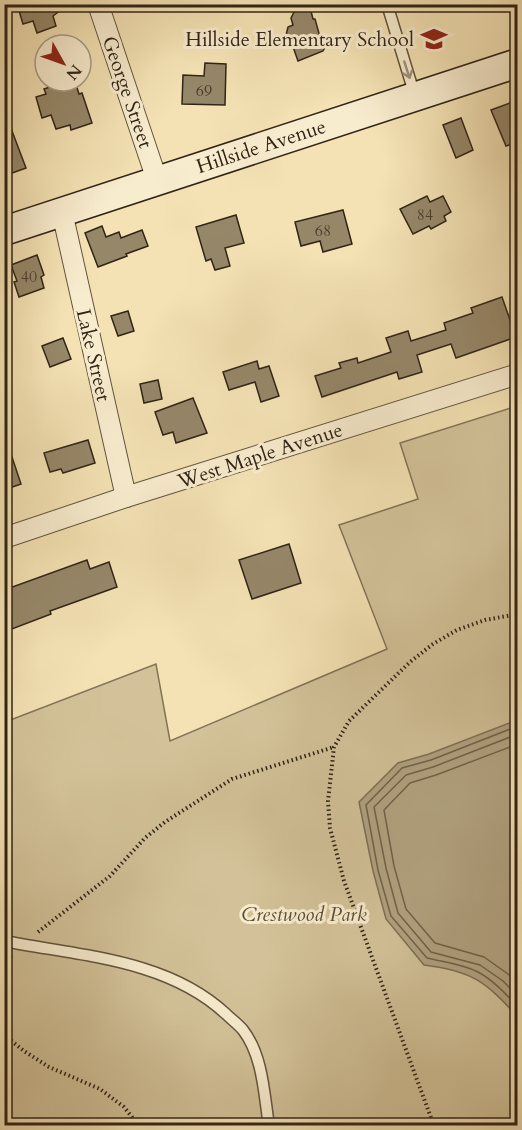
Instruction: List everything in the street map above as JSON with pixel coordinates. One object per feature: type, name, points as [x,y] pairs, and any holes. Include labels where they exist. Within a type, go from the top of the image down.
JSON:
[{"type":"main road","name":"Hillside Avenue","points":[[4,231],[518,63]]},
{"type":"street","name":"George Street","points":[[98,4],[157,180]]},
{"type":"street","name":"Lake Street","points":[[62,212],[126,497]]},
{"type":"street","name":"West Maple Avenue","points":[[4,538],[126,497],[518,374]]},
{"type":"lane","points":[[387,4],[415,96]]},
{"type":"lane","points":[[4,941],[135,965],[178,980],[212,1001],[243,1030],[259,1064],[269,1125]]},
{"type":"path","points":[[434,1125],[336,854],[330,828],[328,801],[334,747],[349,721],[367,702],[410,662],[433,645],[457,630],[485,620],[518,614]]},
{"type":"path","points":[[22,944],[110,876],[145,838],[165,822],[232,779],[334,747]]},
{"type":"path","points":[[4,1035],[49,1067],[100,1089],[124,1107],[139,1125]]},
{"type":"green space","name":"Crestwood Park","points":[[517,406],[517,1125],[5,1126],[5,722],[156,664],[170,741],[387,649],[339,525],[418,499],[400,443]]},
{"type":"water","points":[[518,720],[517,1016],[496,994],[476,980],[454,971],[424,965],[386,919],[373,871],[359,802],[398,763],[429,754]]},
{"type":"building","points":[[17,4],[69,4],[53,16],[56,26],[37,33],[33,21],[23,24]]},
{"type":"building","points":[[305,8],[311,11],[320,37],[326,45],[323,51],[298,61],[291,41],[285,39],[288,27],[293,25],[291,18],[294,12]]},
{"type":"building","points":[[205,63],[226,64],[225,105],[182,104],[183,75],[204,76]]},
{"type":"building","points":[[82,93],[92,123],[71,130],[70,125],[56,129],[51,115],[42,118],[36,97],[46,94]]},
{"type":"building","points":[[510,103],[518,122],[518,142],[506,146],[491,110]]},
{"type":"building","points":[[6,115],[26,168],[4,176],[4,116]]},
{"type":"building","points":[[461,118],[473,150],[456,158],[443,125]]},
{"type":"building","points":[[427,196],[430,202],[443,196],[451,212],[444,216],[446,221],[431,229],[429,226],[413,234],[400,209]]},
{"type":"building","points":[[343,210],[352,244],[323,252],[320,241],[301,246],[295,222]]},
{"type":"building","points":[[236,215],[244,243],[225,248],[230,266],[215,270],[211,259],[206,261],[196,227]]},
{"type":"building","points":[[102,226],[106,237],[119,232],[121,238],[142,230],[148,246],[98,267],[85,233]]},
{"type":"building","points":[[37,255],[44,275],[41,277],[44,288],[19,297],[14,282],[17,281],[11,265]]},
{"type":"building","points":[[502,297],[516,337],[456,358],[451,344],[417,355],[422,372],[399,379],[397,372],[322,397],[315,376],[341,368],[339,363],[357,358],[358,363],[391,352],[386,338],[408,331],[411,341],[446,330],[444,323],[473,313],[471,308]]},
{"type":"building","points":[[128,311],[134,331],[118,336],[111,316]]},
{"type":"building","points":[[63,338],[71,359],[50,367],[42,346]]},
{"type":"building","points":[[257,361],[259,369],[269,366],[279,396],[261,402],[255,382],[229,390],[223,372]]},
{"type":"building","points":[[158,380],[162,399],[144,403],[140,384]]},
{"type":"building","points":[[193,398],[207,433],[176,443],[173,432],[163,435],[155,412]]},
{"type":"building","points":[[88,440],[95,463],[63,473],[61,469],[50,472],[44,453]]},
{"type":"building","points":[[7,442],[21,484],[4,490],[4,443]]},
{"type":"building","points":[[289,544],[301,583],[252,599],[239,560]]},
{"type":"building","points":[[87,560],[90,569],[109,562],[117,587],[50,611],[51,614],[4,632],[4,590]]},
{"type":"place","name":"Hillside Elementary School","points":[[434,39]]}]
